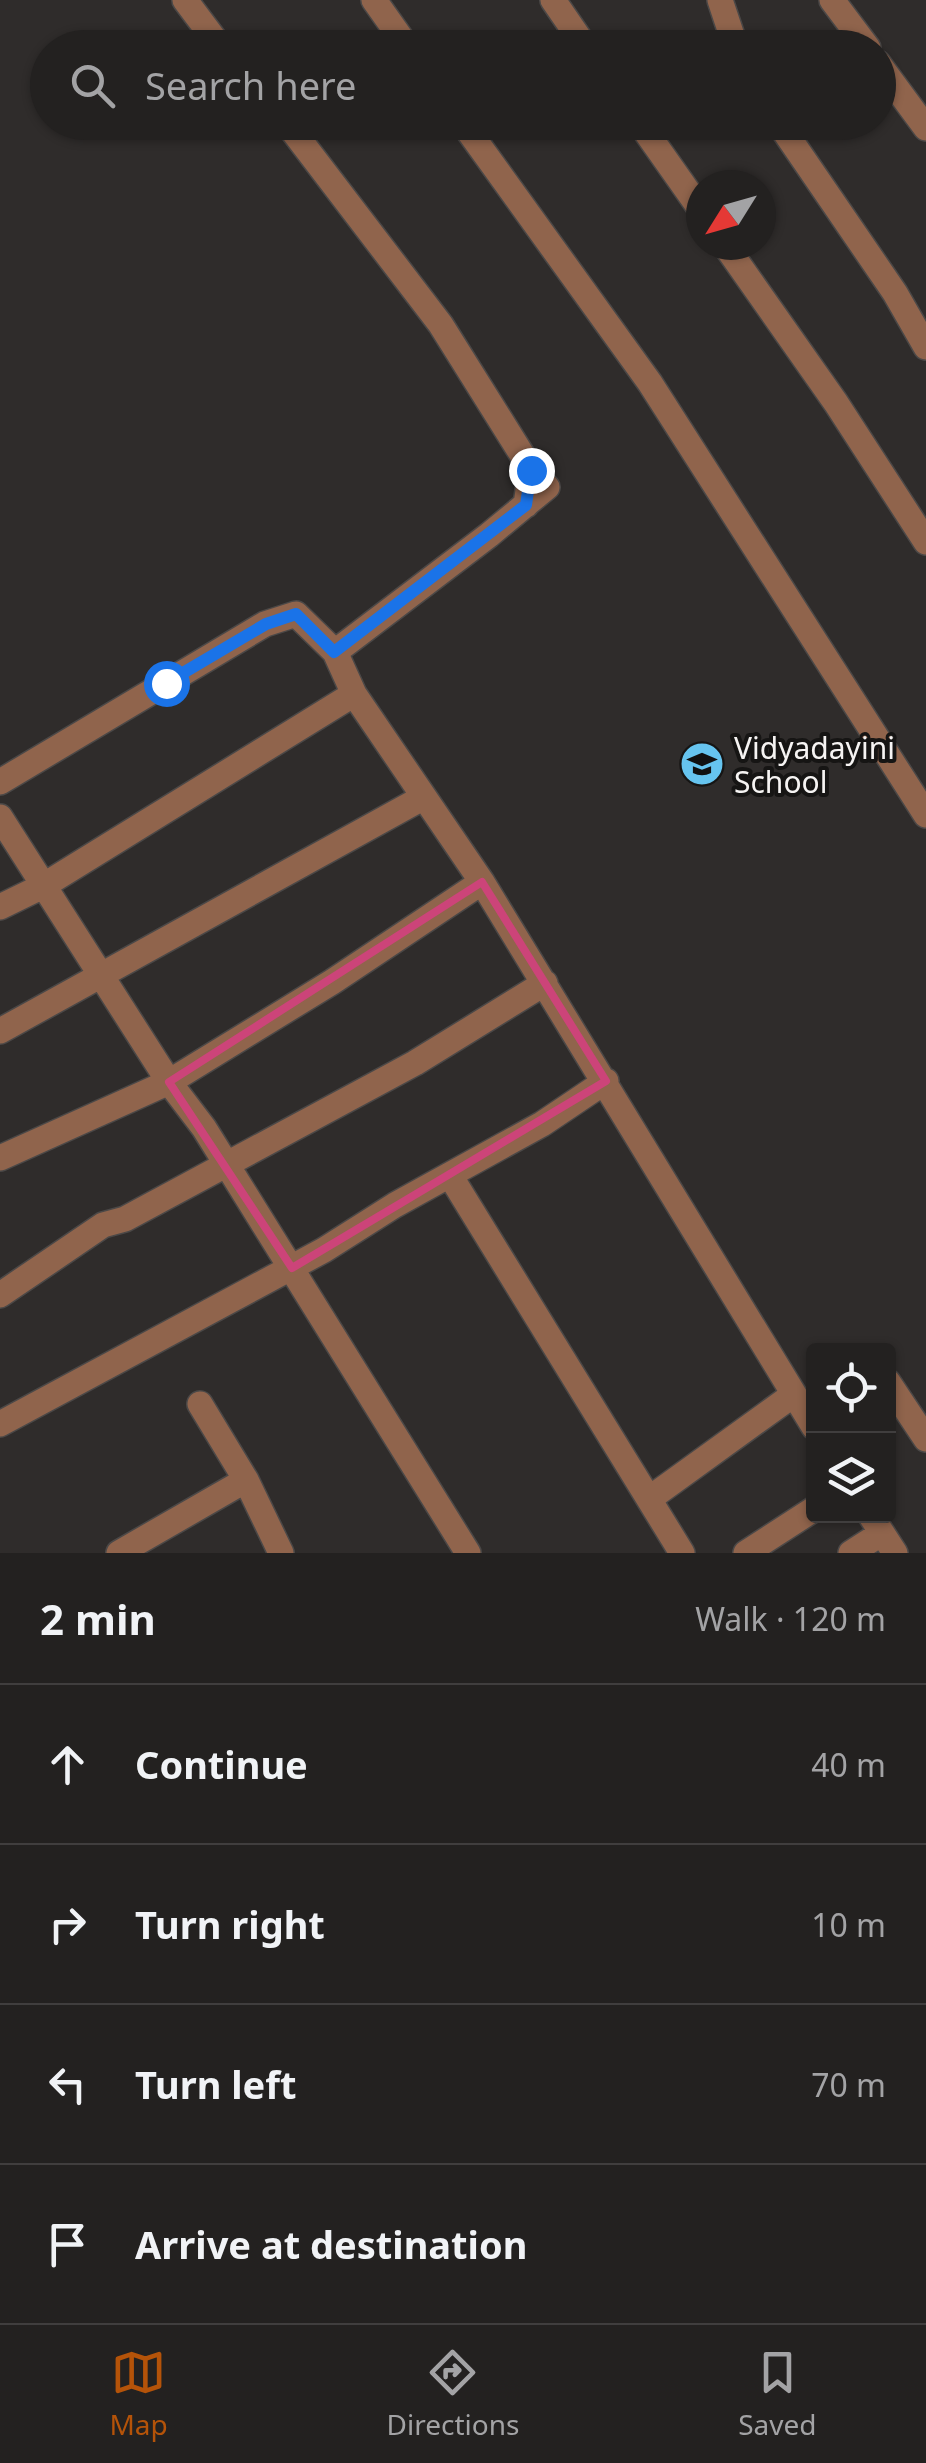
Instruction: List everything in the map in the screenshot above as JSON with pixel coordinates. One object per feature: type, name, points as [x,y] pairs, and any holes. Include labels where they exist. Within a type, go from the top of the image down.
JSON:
[{"type":"street","points":[[185,0],[208,30]]},
{"type":"street","points":[[374,0],[395,30]]},
{"type":"street","points":[[553,0],[574,30]]},
{"type":"street","points":[[720,0],[730,30]]},
{"type":"street","points":[[832,0],[854,30]]},
{"type":"street","points":[[896,87],[926,128]]},
{"type":"street","points":[[300,140],[441,325],[531,470],[526,505]]},
{"type":"street","points":[[475,140],[650,382],[926,814]]},
{"type":"street","points":[[652,140],[686,189]]},
{"type":"street","points":[[790,140],[895,293],[926,348]]},
{"type":"street","points":[[736,260],[836,403],[926,542]]},
{"type":"street","points":[[334,652],[547,487]]},
{"type":"street","points":[[0,782],[266,624],[296,614],[334,652],[354,694],[482,882],[806,1414]]},
{"type":"street","points":[[0,907],[43,886],[354,694]]},
{"type":"street","points":[[0,1031],[424,797]]},
{"type":"street","points":[[0,817],[168,1082],[225,1162],[468,1553]]},
{"type":"street","points":[[0,1158],[168,1082],[332,982],[482,882]]},
{"type":"street","points":[[0,1295],[103,1225],[126,1218],[415,1063],[545,983]]},
{"type":"street","points":[[0,1424],[292,1268],[542,1124],[606,1081]]},
{"type":"street","points":[[450,1177],[682,1553]]},
{"type":"street","points":[[649,1499],[793,1394]]},
{"type":"street","points":[[896,1394],[926,1439]]},
{"type":"street","points":[[200,1404],[246,1480],[280,1553]]},
{"type":"street","points":[[119,1553],[246,1480]]},
{"type":"street","points":[[746,1553],[806,1515]]},
{"type":"street","points":[[851,1553],[882,1534]]},
{"type":"highlighted area","points":[[482,882],[606,1081],[292,1268],[169,1082]]},
{"type":"place","name":"Vidyadayini School","points":[[702,764]]},
{"type":"route","points":[[166,683],[266,624],[296,614],[334,652],[526,505],[531,470]]}]
